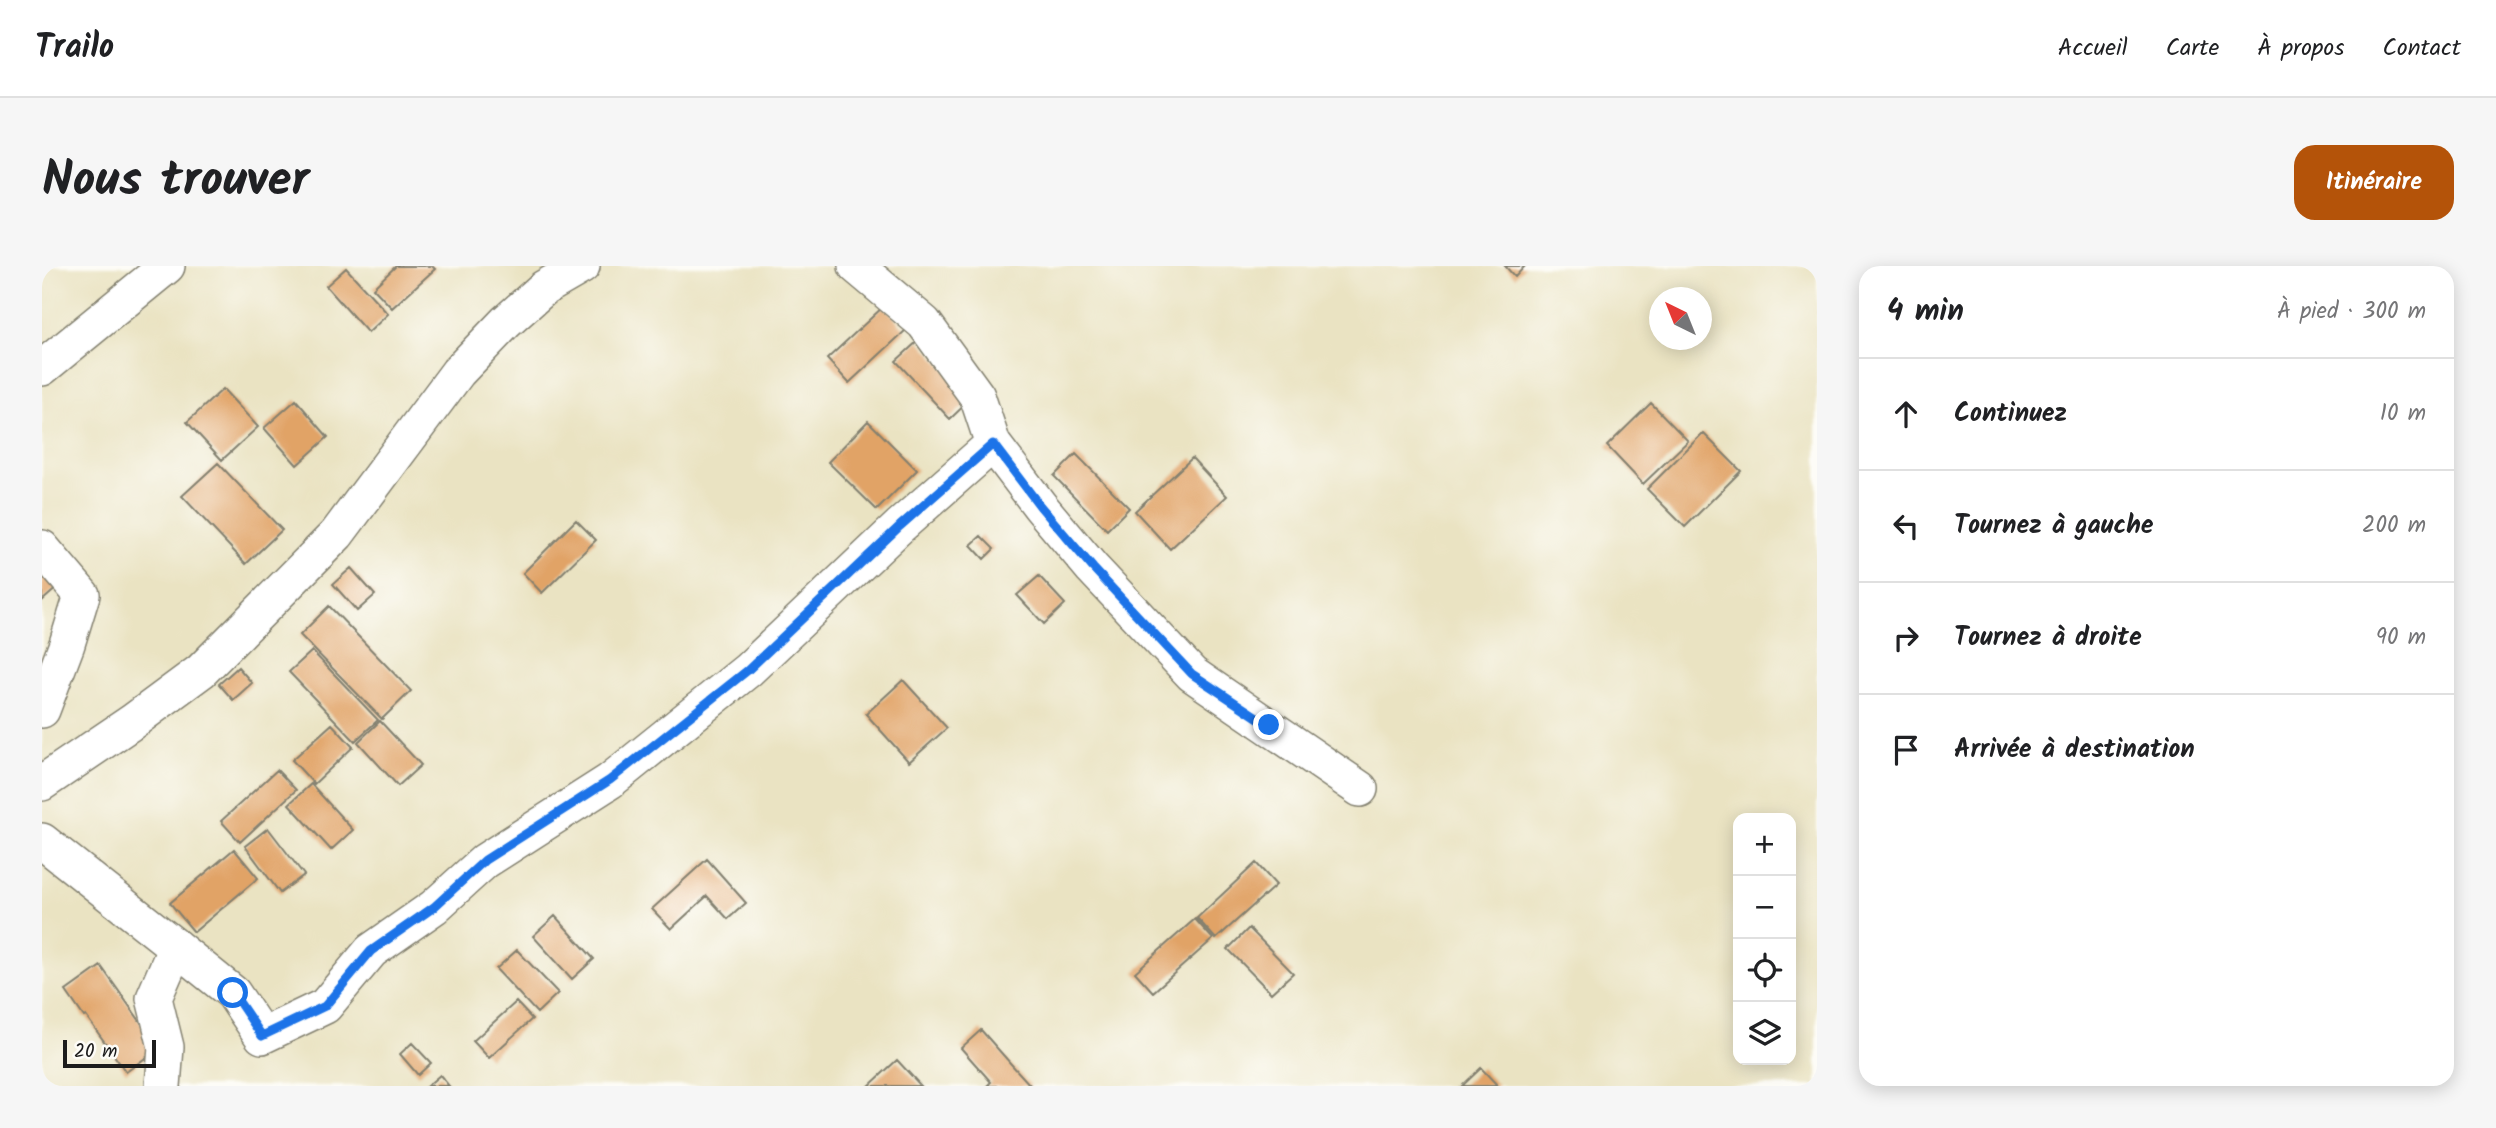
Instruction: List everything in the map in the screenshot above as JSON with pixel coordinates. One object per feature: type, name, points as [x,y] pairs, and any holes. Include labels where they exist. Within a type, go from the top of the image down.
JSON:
[{"type":"street","points":[[42,368],[167,266]]},
{"type":"street","points":[[42,783],[201,671],[337,534],[458,372],[544,288],[582,266]]},
{"type":"street","points":[[856,266],[924,323],[977,396],[993,444],[1040,506],[1093,568],[1192,674],[1360,789]]},
{"type":"street","points":[[42,841],[233,993],[262,1036],[325,1006],[371,951],[434,907],[485,860],[610,780],[748,670],[900,526],[993,444]]},
{"type":"street","points":[[42,548],[82,596],[42,710]]},
{"type":"street","points":[[163,1086],[166,1047],[154,998],[176,947]]},
{"type":"building","points":[[396,266],[432,266],[435,269],[392,308],[373,288]]},
{"type":"building","points":[[1505,266],[1525,266],[1515,277]]},
{"type":"building","points":[[346,268],[388,314],[368,333],[326,286]]},
{"type":"building","points":[[884,306],[906,330],[849,383],[827,359]]},
{"type":"building","points":[[919,340],[972,398],[950,419],[896,361]]},
{"type":"building","points":[[223,389],[258,427],[222,460],[187,422]]},
{"type":"building","points":[[296,400],[328,437],[297,465],[264,428]]},
{"type":"building","points":[[1651,403],[1688,441],[1643,484],[1607,446]]},
{"type":"building","points":[[868,421],[917,470],[877,510],[828,462]]},
{"type":"building","points":[[1703,433],[1741,471],[1685,527],[1647,489]]},
{"type":"building","points":[[1076,454],[1129,508],[1107,530],[1054,476]]},
{"type":"building","points":[[1192,458],[1227,496],[1170,549],[1135,511]]},
{"type":"building","points":[[218,463],[282,530],[246,564],[182,496]]},
{"type":"building","points":[[576,520],[596,540],[542,593],[523,573]]},
{"type":"building","points":[[981,536],[994,549],[984,559],[971,545]]},
{"type":"building","points":[[42,567],[59,586],[42,601]]},
{"type":"building","points":[[351,568],[375,595],[357,611],[333,584]]},
{"type":"building","points":[[1039,576],[1065,604],[1044,624],[1017,595]]},
{"type":"building","points":[[329,606],[411,691],[382,719],[300,635]]},
{"type":"building","points":[[312,651],[378,720],[355,741],[289,672]]},
{"type":"building","points":[[238,667],[252,683],[233,700],[219,684]]},
{"type":"building","points":[[903,680],[947,728],[909,762],[866,714]]},
{"type":"building","points":[[380,721],[421,765],[398,786],[358,742]]},
{"type":"building","points":[[332,724],[353,747],[314,784],[292,760]]},
{"type":"building","points":[[277,770],[296,790],[240,842],[221,821]]},
{"type":"building","points":[[311,784],[353,830],[331,850],[289,804]]},
{"type":"building","points":[[268,828],[304,875],[280,893],[245,846]]},
{"type":"building","points":[[234,849],[258,878],[194,932],[170,903]]},
{"type":"building","points":[[707,859],[746,903],[728,919],[707,896],[671,929],[652,909]]},
{"type":"building","points":[[1256,863],[1276,885],[1216,939],[1197,918]]},
{"type":"building","points":[[555,916],[594,959],[572,979],[533,936]]},
{"type":"building","points":[[1195,919],[1213,939],[1153,992],[1135,972]]},
{"type":"building","points":[[1249,928],[1293,973],[1271,993],[1228,949]]},
{"type":"building","points":[[517,950],[558,993],[537,1013],[496,969]]},
{"type":"building","points":[[101,966],[159,1048],[126,1072],[66,991]]},
{"type":"building","points":[[516,1002],[532,1019],[489,1058],[473,1041]]},
{"type":"building","points":[[981,1030],[1031,1086],[987,1086],[991,1082],[961,1048]]},
{"type":"building","points":[[412,1043],[431,1063],[418,1075],[400,1054]]},
{"type":"building","points":[[897,1060],[921,1086],[869,1086]]},
{"type":"building","points":[[1481,1068],[1498,1086],[1462,1086]]},
{"type":"building","points":[[440,1075],[449,1086],[427,1086]]},
{"type":"route","points":[[233,993],[262,1036],[325,1006],[371,951],[434,907],[485,860],[610,780],[748,670],[900,526],[993,444],[1040,506],[1093,568],[1192,674],[1269,725]]}]
